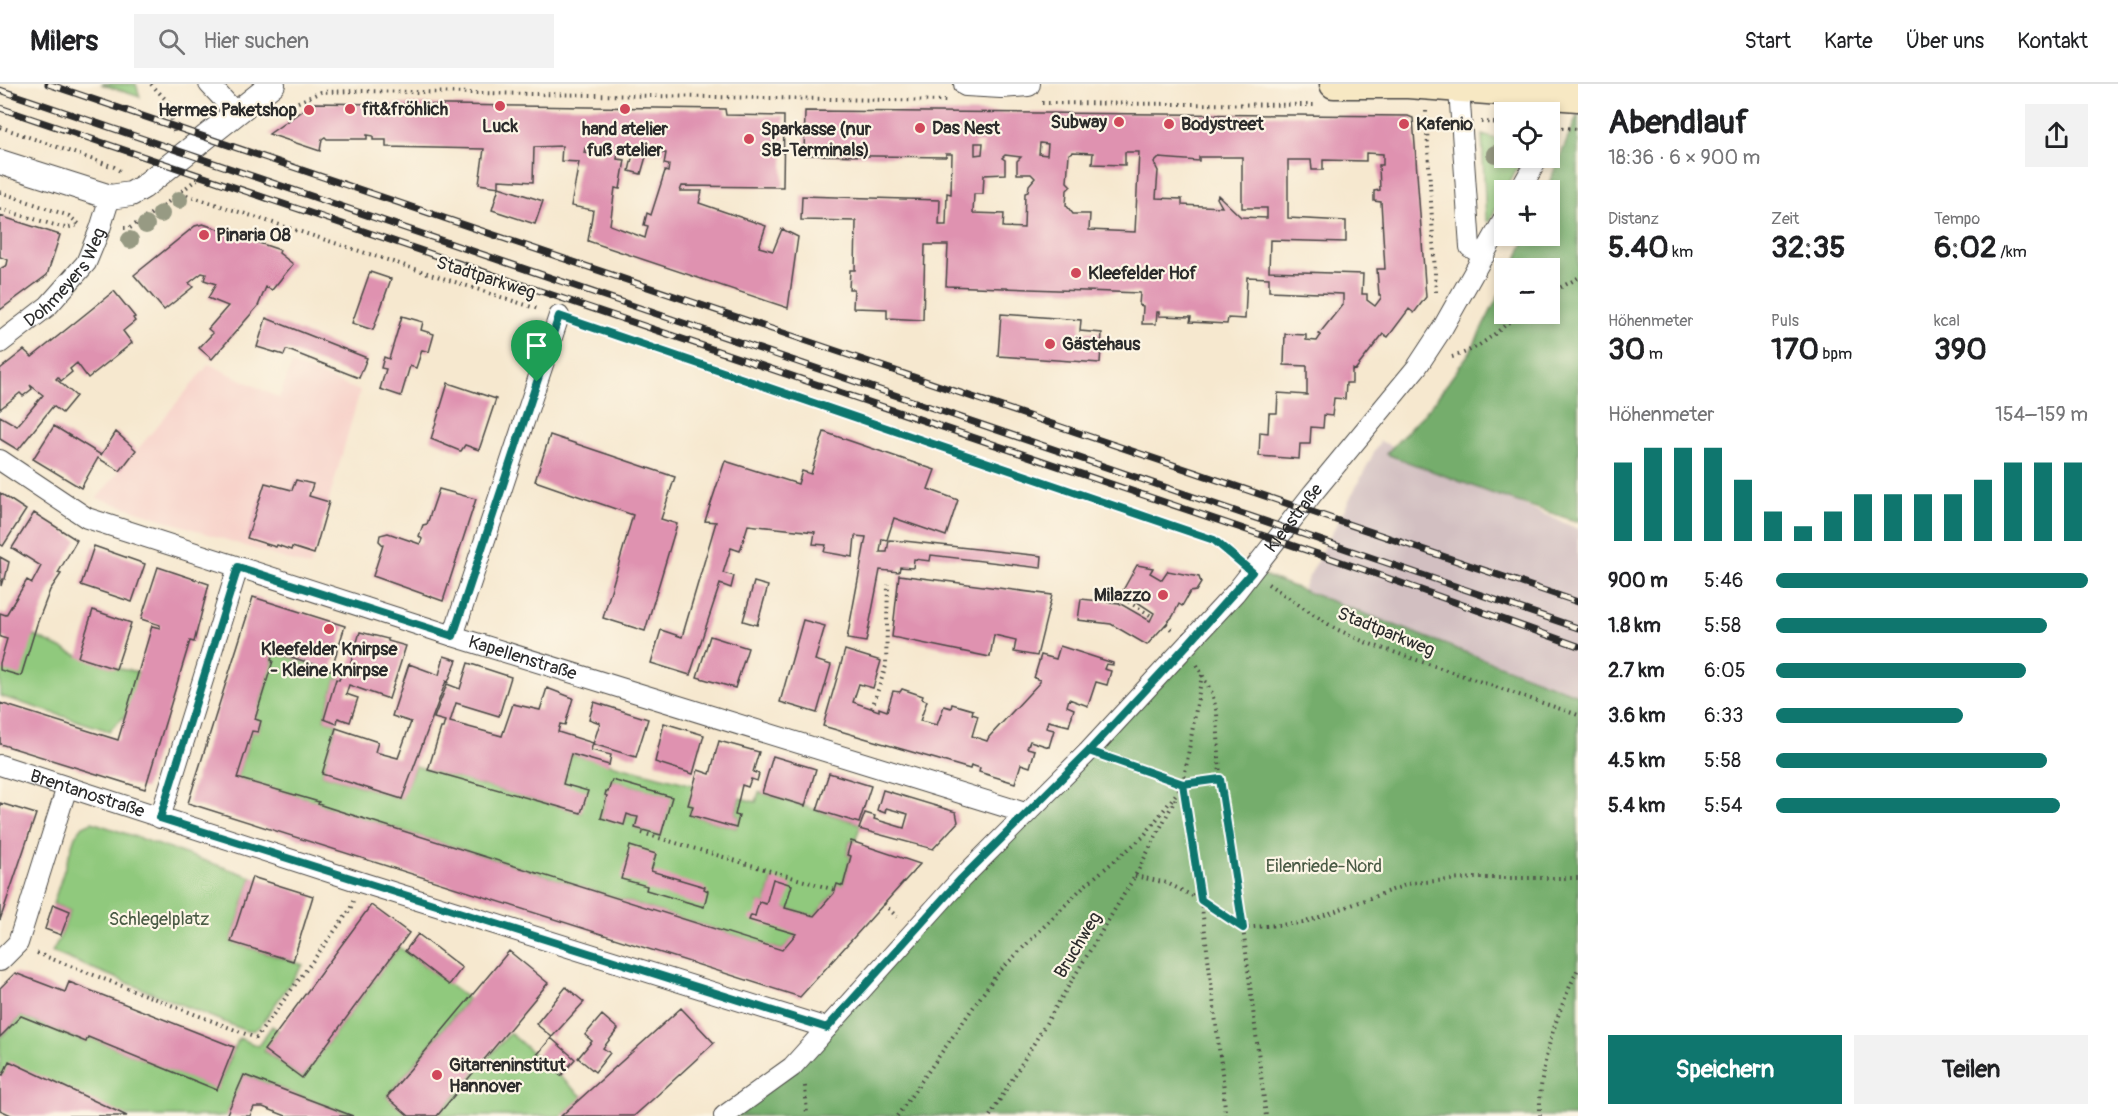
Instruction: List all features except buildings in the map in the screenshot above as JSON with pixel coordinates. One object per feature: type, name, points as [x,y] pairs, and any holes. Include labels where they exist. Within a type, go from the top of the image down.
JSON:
[{"type":"main road","points":[[1327,95],[1408,84],[1558,97]]},
{"type":"street","points":[[209,84],[236,113]]},
{"type":"street","points":[[0,162],[110,197],[131,194],[136,182],[236,113],[273,84]]},
{"type":"street","points":[[960,93],[1001,86],[1034,94]]},
{"type":"street","points":[[1460,89],[1470,247],[1484,256]]},
{"type":"street","name":"Dohmeyers Weg","points":[[0,343],[48,306],[86,263],[110,197]]},
{"type":"street","name":"Kleestraße","points":[[724,1116],[792,1066],[961,879],[1089,751],[1252,572],[1417,367],[1494,238]]},
{"type":"street","points":[[453,636],[559,316]]},
{"type":"street","name":"Kapellenstraße","points":[[0,460],[87,518],[453,636],[1025,813]]},
{"type":"street","points":[[160,818],[238,567]]},
{"type":"street","name":"Brentanostraße","points":[[0,765],[360,882],[827,1028]]},
{"type":"street","points":[[0,961],[18,943],[67,787]]},
{"type":"path","points":[[151,84],[169,103],[175,138]]},
{"type":"path","points":[[281,109],[321,92],[358,91],[960,93]]},
{"type":"path","points":[[1034,94],[1327,95]]},
{"type":"path","points":[[1425,106],[1438,334]]},
{"type":"path","points":[[0,128],[114,167],[136,182]]},
{"type":"path","points":[[1560,128],[1578,129]]},
{"type":"path","points":[[166,204],[205,172]]},
{"type":"path","points":[[0,192],[69,216],[80,225],[65,228],[0,209]]},
{"type":"path","name":"Stadtparkweg","points":[[181,193],[559,316],[1214,540],[1252,572],[1334,628],[1367,643],[1578,715]]},
{"type":"path","points":[[1560,288],[1578,278]]},
{"type":"path","points":[[1417,367],[1470,352],[1506,324]]},
{"type":"path","points":[[873,708],[886,666],[888,584]]},
{"type":"path","points":[[1108,590],[1153,616]]},
{"type":"path","points":[[1226,1116],[1201,900],[1183,784],[1202,675],[1212,693],[1217,713],[1220,779],[1243,928],[1266,1116]]},
{"type":"path","points":[[1089,751],[1183,784],[1220,779]]},
{"type":"path","points":[[897,1116],[996,975],[1083,887],[1143,837],[1183,784]]},
{"type":"path","name":"Bruchweg","points":[[990,1116],[1135,876],[1183,784]]},
{"type":"path","points":[[642,833],[835,890]]},
{"type":"path","points":[[1135,876],[1167,883],[1201,900],[1243,928],[1303,923],[1411,883],[1475,878],[1578,878]]},
{"type":"path","points":[[18,943],[37,953],[256,1038],[350,910],[360,882]]},
{"type":"path","points":[[1540,1116],[1548,1047],[1564,997],[1578,969]]},
{"type":"path","points":[[807,1116],[815,1116]]},
{"type":"shaded area","points":[[209,364],[279,398],[292,364],[360,391],[310,567],[97,498]]},
{"type":"shaded area","points":[[1380,441],[1578,529],[1578,695],[1302,590]]},
{"type":"green space","points":[[101,84],[136,84],[140,97]]},
{"type":"green space","points":[[1578,116],[1578,522],[1386,454],[1431,406],[1470,352],[1494,305],[1494,324],[1560,324],[1560,258],[1517,258],[1523,246],[1560,246],[1560,180],[1550,180],[1555,168],[1560,168],[1560,157]]},
{"type":"green space","points":[[1482,135],[1494,138],[1494,168],[1517,168],[1511,180],[1494,180],[1494,212],[1489,222],[1486,221]]},
{"type":"green space","name":"Eilenriede-Nord","points":[[1252,571],[1578,695],[1578,1116],[724,1116],[792,1067]]},
{"type":"green space","points":[[33,635],[98,663],[140,672],[126,715],[109,731],[0,696],[0,670]]},
{"type":"green space","points":[[275,648],[280,649],[279,654],[341,674],[339,680],[336,679],[324,719],[337,724],[322,774],[401,799],[415,766],[581,813],[563,784],[571,754],[694,785],[690,815],[736,828],[739,816],[735,815],[740,798],[756,802],[759,792],[861,824],[855,842],[850,841],[847,855],[851,856],[843,886],[837,885],[834,893],[814,916],[785,908],[772,880],[766,904],[759,903],[797,934],[782,950],[237,778],[252,731],[258,732],[261,722],[255,719],[273,661],[271,660]],"holes":[[[612,780],[671,797],[661,835],[635,828],[638,817],[627,814],[624,824],[601,818],[607,796],[606,791],[608,792]]]},
{"type":"green space","name":"Schlegelplatz","points":[[92,822],[252,877],[231,942],[303,965],[260,1026],[246,1031],[52,952],[70,911],[53,904],[75,836],[83,826]]},
{"type":"green space","points":[[399,947],[468,999],[387,1097],[409,1116],[354,1116],[244,1075],[226,1116],[127,1116],[0,1074],[0,1038],[21,1016],[85,1042],[88,1037],[217,1089],[239,1038],[258,1046],[272,1026],[279,1031],[264,1051],[302,1078]]},
{"type":"green space","points":[[510,1033],[583,1097],[561,1116],[437,1116]]},
{"type":"railway","points":[[48,84],[1578,602]]},
{"type":"railway","points":[[0,90],[1578,628]]},
{"type":"railway","points":[[0,108],[1362,569],[1578,646]]},
{"type":"place","name":"Luck","points":[[500,106]]},
{"type":"place","name":"fit&fröhlich","points":[[350,109]]},
{"type":"place","name":"hand atelier fuß atelier","points":[[625,109]]},
{"type":"place","name":"Hermes Paketshop","points":[[309,110]]},
{"type":"place","name":"Subway","points":[[1119,122]]},
{"type":"place","name":"Bodystreet","points":[[1169,124]]},
{"type":"place","name":"Kafenio","points":[[1404,124]]},
{"type":"place","name":"Das Nest","points":[[920,128]]},
{"type":"place","name":"Sparkasse (nur SB-Terminals)","points":[[749,139]]},
{"type":"place","name":"Pinaria 08","points":[[204,235]]},
{"type":"place","name":"Kleefelder Hof","points":[[1076,273]]},
{"type":"place","name":"Gästehaus","points":[[1050,344]]},
{"type":"place","name":"Milazzo","points":[[1163,595]]},
{"type":"place","name":"Kleefelder Knirpse - Kleine Knirpse","points":[[329,629]]},
{"type":"place","name":"Gitarreninstitut Hannover","points":[[437,1075]]},
{"type":"route","points":[[537,382],[453,636],[238,567],[160,818],[827,1028],[961,879],[1089,751],[1183,784],[1201,900],[1243,928],[1220,779],[1183,784],[1109,758],[1089,751],[1252,572],[1214,540],[559,316],[537,382]]}]
